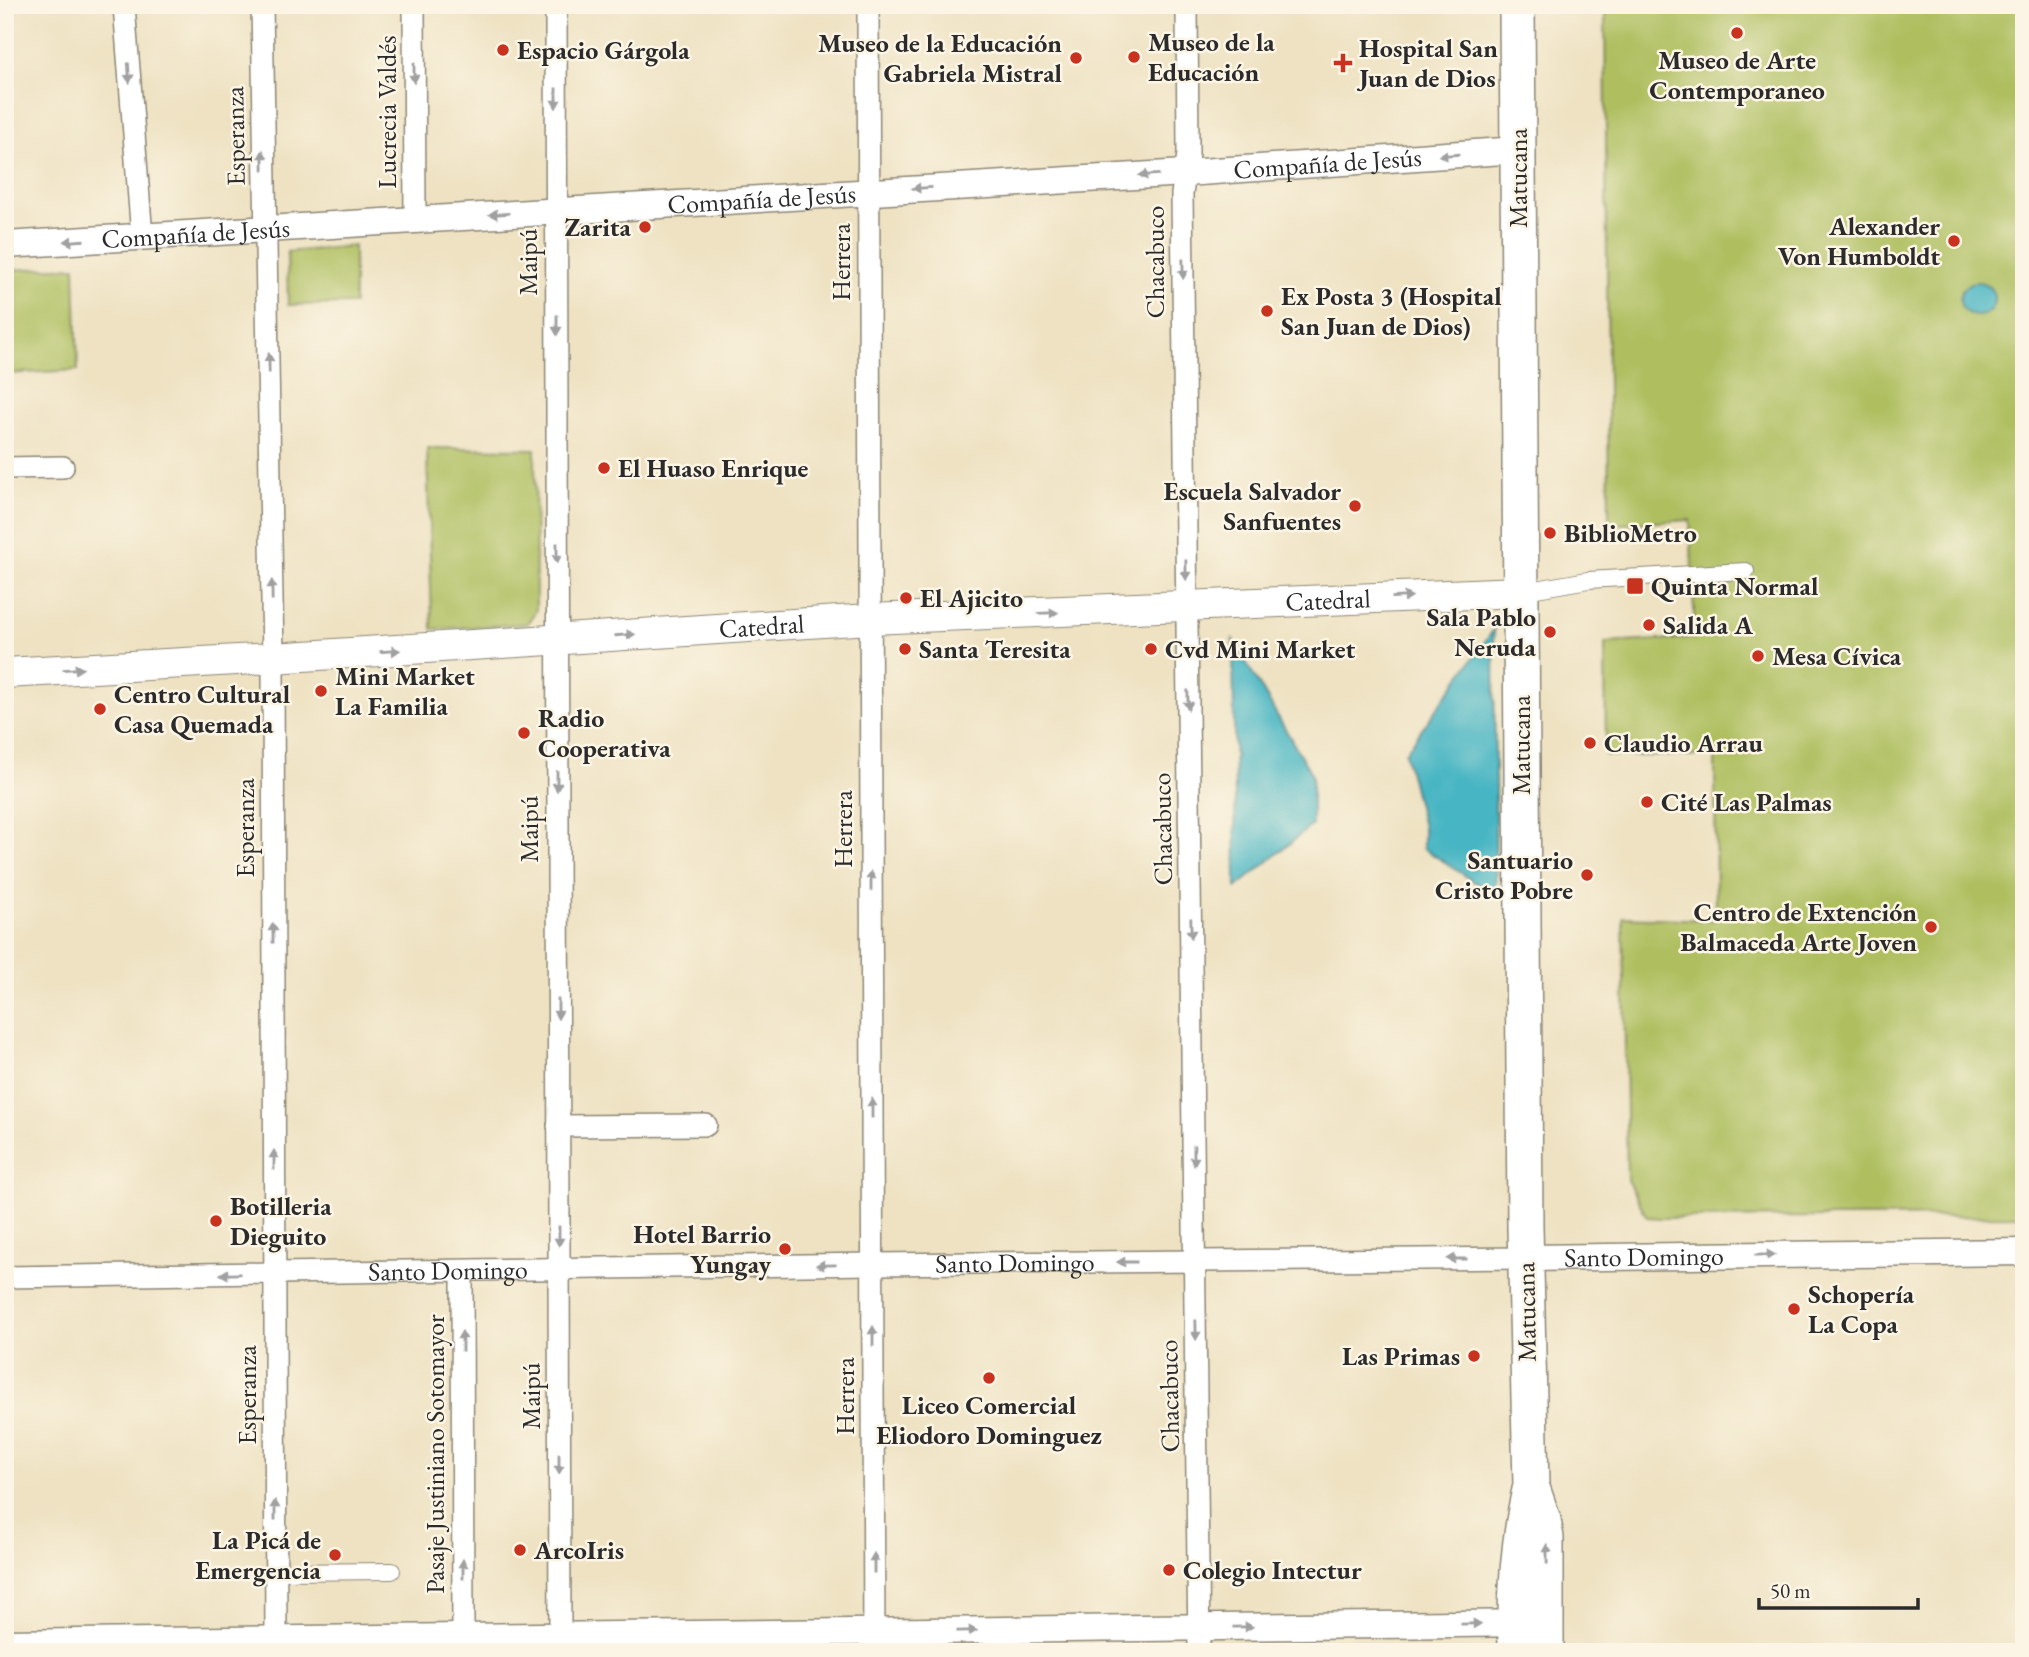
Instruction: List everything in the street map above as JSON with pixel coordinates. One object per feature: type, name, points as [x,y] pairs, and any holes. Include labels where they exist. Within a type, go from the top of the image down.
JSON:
[{"type":"main road","name":"Matucana","points":[[1517,5],[1525,1258],[1531,1485],[1517,1562],[1531,1637]]},
{"type":"main road","name":"Catedral","points":[[5,673],[870,620],[1520,592]]},
{"type":"street","points":[[124,5],[142,237]]},
{"type":"street","name":"Esperanza","points":[[262,5],[273,658],[275,1646]]},
{"type":"street","name":"Lucrecia Valdés","points":[[414,5],[415,219]]},
{"type":"street","name":"Maipú","points":[[556,5],[560,1644]]},
{"type":"street","name":"Herrera","points":[[868,5],[874,1642]]},
{"type":"street","name":"Chacabuco","points":[[1187,5],[1188,153],[1182,208],[1199,1640]]},
{"type":"street","name":"Compañía de Jesús","points":[[5,245],[1185,173],[1517,150]]},
{"type":"street","points":[[5,468],[63,467]]},
{"type":"street","points":[[1520,592],[1588,580],[1746,571]]},
{"type":"street","points":[[558,1126],[706,1125]]},
{"type":"street","name":"Santo Domingo","points":[[5,1277],[873,1264],[2024,1252]]},
{"type":"street","name":"Pasaje Justiniano Sotomayor","points":[[462,1271],[463,1637]]},
{"type":"street","points":[[275,1573],[392,1572]]},
{"type":"street","points":[[5,1643],[275,1646],[463,1637],[560,1644],[1531,1637]]},
{"type":"green space","points":[[1605,5],[2024,5],[2024,1216],[1647,1217],[1627,1180],[1623,917],[1716,920],[1715,756],[1606,756],[1605,643],[1695,638],[1690,520],[1609,525]]},
{"type":"green space","points":[[354,246],[354,304],[288,305],[287,252]]},
{"type":"green space","points":[[75,267],[78,370],[5,374],[5,270]]},
{"type":"green space","points":[[427,448],[535,449],[536,610],[527,624],[432,629]]},
{"type":"water","points":[[1977,282],[1989,287],[1994,299],[1989,311],[1977,316],[1965,311],[1960,299],[1965,287]]},
{"type":"water","points":[[1494,629],[1496,896],[1423,848],[1423,827],[1405,753]]},
{"type":"water","points":[[1233,640],[1312,775],[1312,825],[1236,888]]},
{"type":"place","name":"Museo de Arte Contemporaneo","points":[[1737,33]]},
{"type":"place","name":"Espacio Gárgola","points":[[503,50]]},
{"type":"place","name":"Museo de la Educación","points":[[1134,57]]},
{"type":"place","name":"Museo de la Educación Gabriela Mistral","points":[[1076,58]]},
{"type":"place","name":"Hospital San Juan de Dios","points":[[1343,63]]},
{"type":"place","name":"Zarita","points":[[645,227]]},
{"type":"place","name":"Alexander Von Humboldt","points":[[1954,241]]},
{"type":"place","name":"Ex Posta 3 (Hospital San Juan de Dios)","points":[[1267,311]]},
{"type":"place","name":"El Huaso Enrique","points":[[604,468]]},
{"type":"place","name":"Escuela Salvador Sanfuentes","points":[[1355,506]]},
{"type":"place","name":"BiblioMetro","points":[[1550,533]]},
{"type":"place","name":"Quinta Normal","points":[[1635,586]]},
{"type":"place","name":"El Ajicito","points":[[906,598]]},
{"type":"place","name":"Salida A","points":[[1649,625]]},
{"type":"place","name":"Sala Pablo Neruda","points":[[1550,632]]},
{"type":"place","name":"Santa Teresita","points":[[905,649]]},
{"type":"place","name":"Cvd Mini Market","points":[[1151,649]]},
{"type":"place","name":"Mesa Cívica","points":[[1758,656]]},
{"type":"place","name":"Mini Market La Familia","points":[[321,691]]},
{"type":"place","name":"Centro Cultural Casa Quemada","points":[[100,709]]},
{"type":"place","name":"Radio Cooperativa","points":[[524,733]]},
{"type":"place","name":"Claudio Arrau","points":[[1590,743]]},
{"type":"place","name":"Cité Las Palmas","points":[[1647,802]]},
{"type":"place","name":"Santuario Cristo Pobre","points":[[1587,875]]},
{"type":"place","name":"Centro de Extención Balmaceda Arte Joven","points":[[1931,927]]},
{"type":"place","name":"Botilleria Dieguito","points":[[216,1221]]},
{"type":"place","name":"Hotel Barrio Yungay","points":[[785,1249]]},
{"type":"place","name":"Schopería La Copa","points":[[1794,1309]]},
{"type":"place","name":"Las Primas","points":[[1474,1356]]},
{"type":"place","name":"Liceo Comercial Eliodoro Dominguez","points":[[989,1378]]},
{"type":"place","name":"ArcoIris","points":[[520,1550]]},
{"type":"place","name":"La Picá de Emergencia","points":[[335,1555]]},
{"type":"place","name":"Colegio Intectur","points":[[1169,1570]]}]
